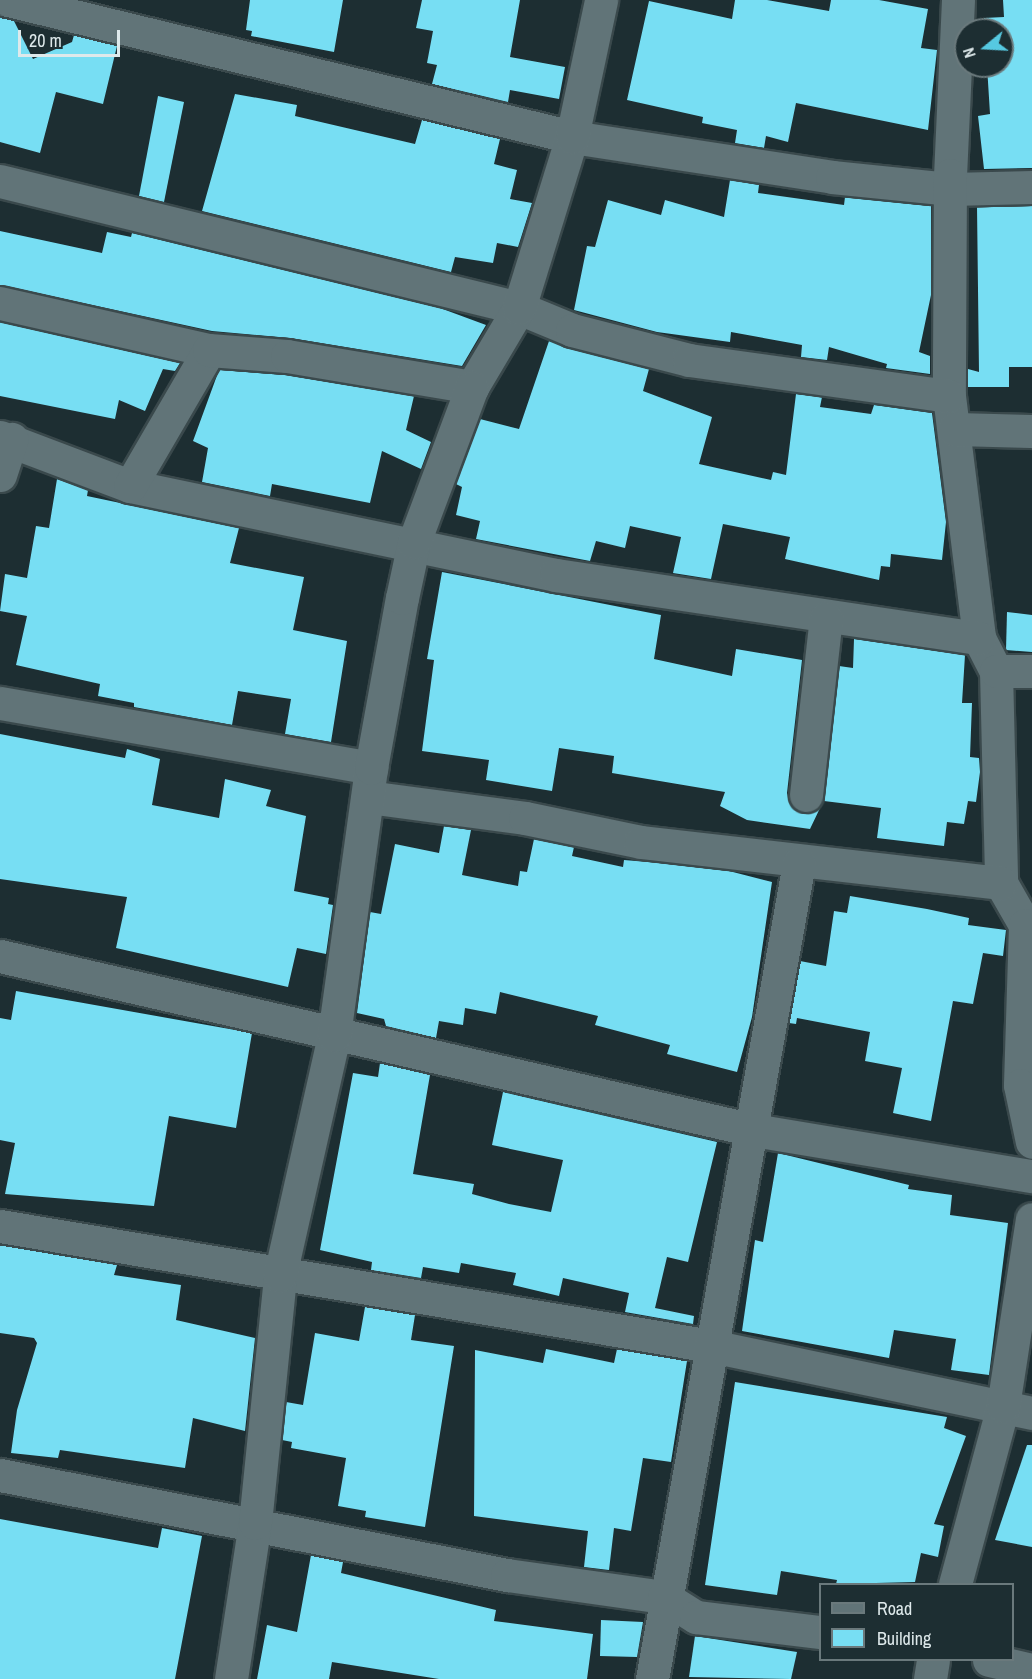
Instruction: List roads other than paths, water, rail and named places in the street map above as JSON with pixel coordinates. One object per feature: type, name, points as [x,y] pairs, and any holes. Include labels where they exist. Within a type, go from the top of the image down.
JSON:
[{"type":"street","points":[[8,0],[572,137],[832,177],[951,189],[1032,187]]},
{"type":"street","points":[[231,1679],[255,1523],[280,1275],[334,1035],[370,782],[414,542],[472,387],[519,308],[572,137],[601,0]]},
{"type":"street","points":[[958,0],[951,189],[949,396],[979,638],[996,671],[1001,883],[1028,926],[1020,1085],[1032,1142]]},
{"type":"street","points":[[0,181],[519,308],[572,330],[689,360],[949,396]]},
{"type":"street","points":[[0,303],[209,350],[287,356],[472,387]]},
{"type":"street","points":[[130,486],[209,350]]},
{"type":"street","points":[[954,429],[1032,431]]},
{"type":"street","points":[[0,475],[6,438],[130,486],[414,542],[556,575],[826,618],[979,638]]},
{"type":"street","points":[[806,795],[826,618]]},
{"type":"street","points":[[996,671],[1032,671]]},
{"type":"street","points":[[0,703],[370,782],[798,863],[1001,883]]},
{"type":"street","points":[[652,1679],[664,1598],[753,1130],[798,863]]},
{"type":"street","points":[[0,957],[334,1035],[516,1072],[753,1130],[1032,1176]]},
{"type":"street","points":[[955,1583],[1018,1409],[1032,1218]]},
{"type":"street","points":[[0,1226],[711,1346],[1018,1409]]},
{"type":"street","points":[[0,1474],[507,1575],[664,1598],[696,1617],[819,1632]]},
{"type":"street","points":[[930,1679],[933,1661]]},
{"type":"street","points":[[997,1661],[1032,1670]]}]
